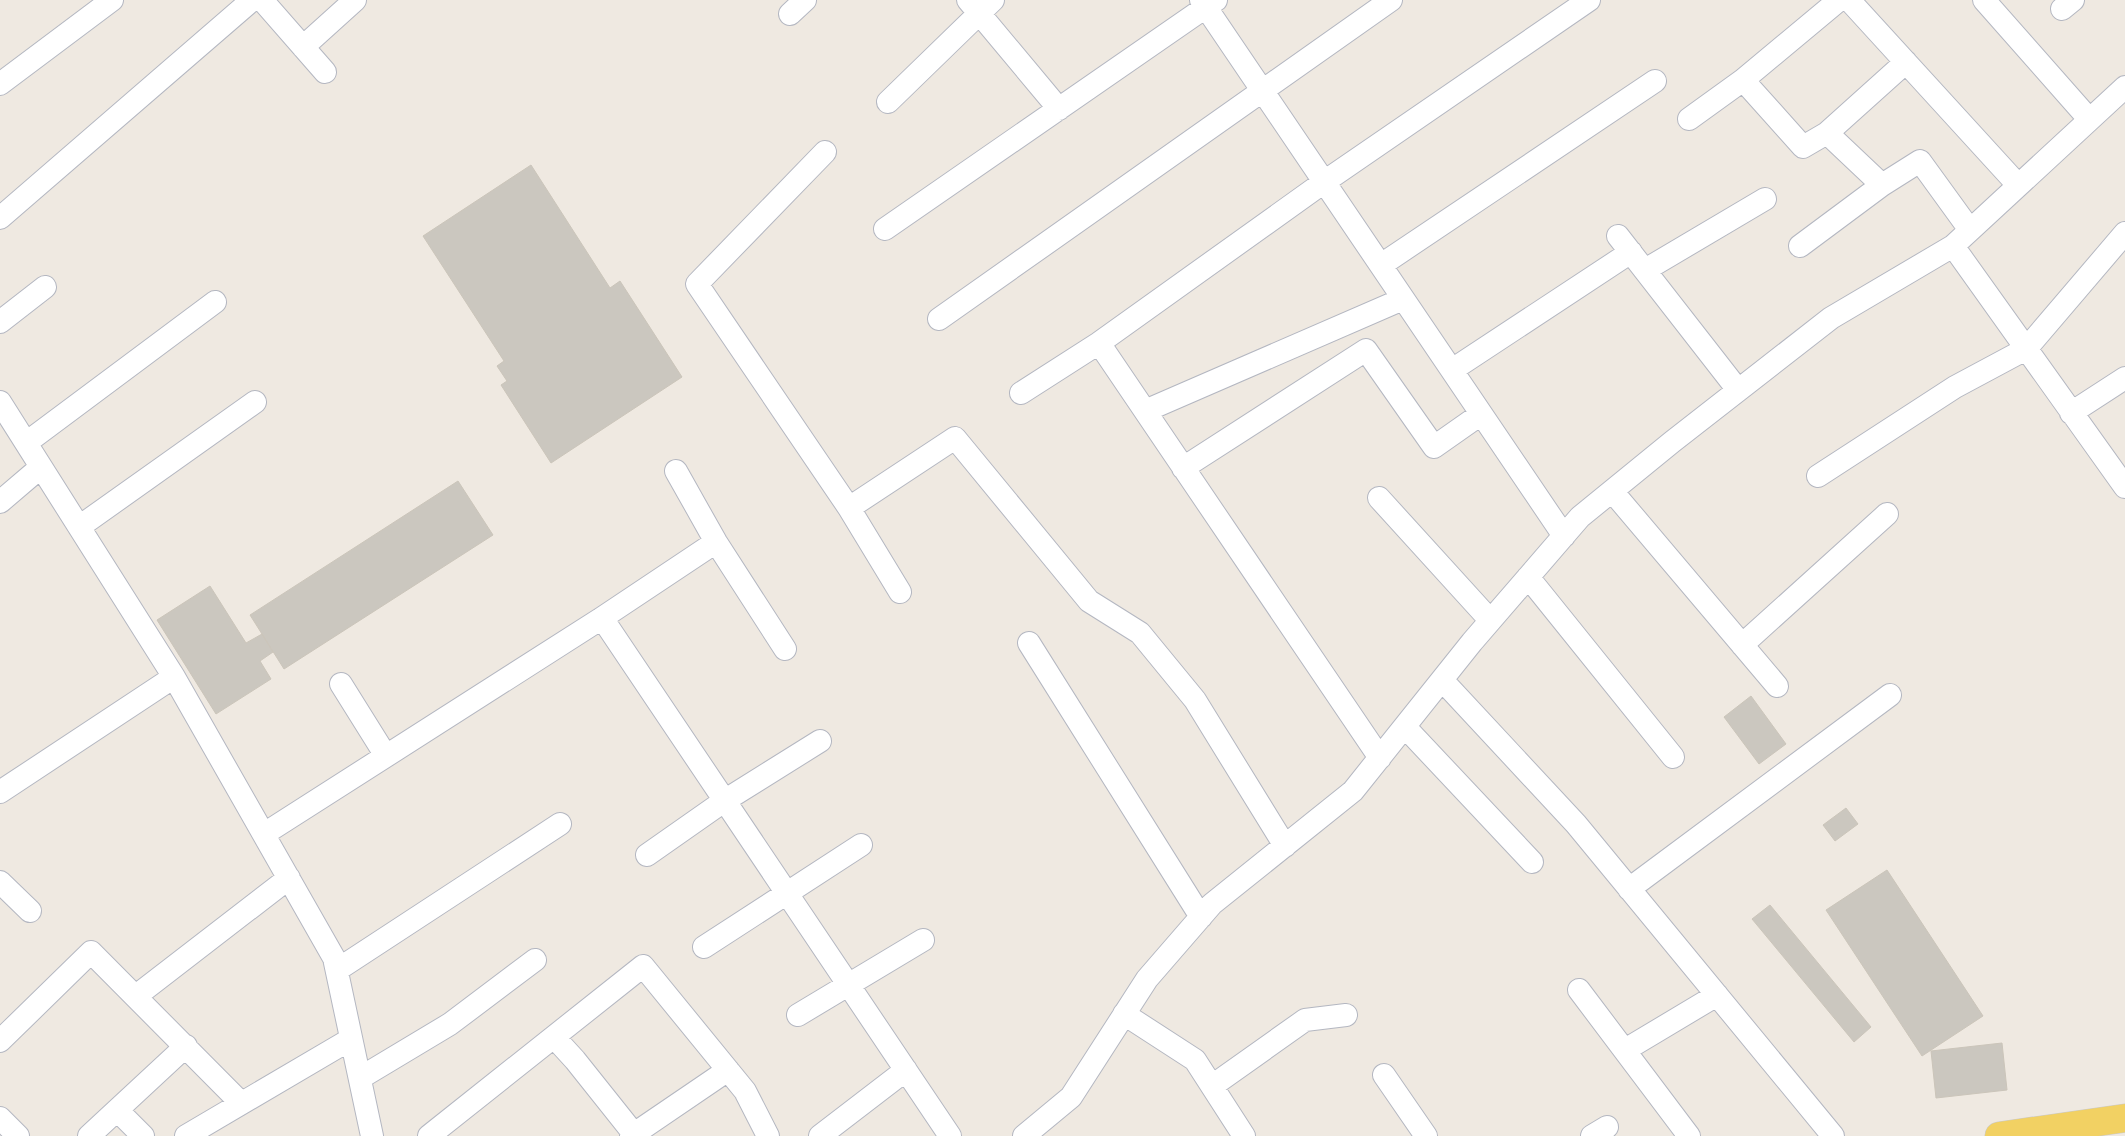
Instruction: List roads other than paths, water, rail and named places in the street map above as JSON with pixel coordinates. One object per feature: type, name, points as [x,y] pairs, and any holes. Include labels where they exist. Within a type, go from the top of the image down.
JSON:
[{"type":"main road","points":[[1999,1136],[2125,1118]]},
{"type":"street","points":[[0,84],[112,0]]},
{"type":"street","points":[[0,218],[252,0]]},
{"type":"street","points":[[262,0],[325,72]]},
{"type":"street","points":[[303,47],[355,0]]},
{"type":"street","points":[[939,318],[1391,0]]},
{"type":"street","points":[[1020,394],[1099,343],[1324,182],[1590,0]]},
{"type":"street","points":[[1689,119],[1743,80],[1839,0]]},
{"type":"street","points":[[1849,0],[2018,185]]},
{"type":"street","points":[[1984,0],[2089,119]]},
{"type":"street","points":[[886,229],[1059,109],[1208,2],[1263,91],[1564,536]]},
{"type":"street","points":[[888,102],[980,4],[1059,109]]},
{"type":"street","points":[[1743,80],[1803,147],[1827,133],[1906,62]]},
{"type":"street","points":[[1381,265],[1655,81]]},
{"type":"street","points":[[1024,1136],[1072,1097],[1147,979],[1212,904],[1353,792],[1490,620],[1580,517],[1831,318],[1952,246],[2125,88]]},
{"type":"street","points":[[1827,133],[1882,186]]},
{"type":"street","points":[[825,152],[697,284],[849,508],[900,592]]},
{"type":"street","points":[[1800,246],[1882,186],[1920,161],[1970,230]]},
{"type":"street","points":[[1645,270],[1765,199]]},
{"type":"street","points":[[1818,476],[1955,387],[2026,349],[2125,233]]},
{"type":"street","points":[[1452,370],[1625,244],[1738,390]]},
{"type":"street","points":[[1952,246],[2125,487]]},
{"type":"street","points":[[0,322],[44,287]]},
{"type":"street","points":[[1145,411],[1403,298]]},
{"type":"street","points":[[26,443],[214,302]]},
{"type":"street","points":[[1099,343],[1380,758]]},
{"type":"street","points":[[1183,468],[1366,350],[1434,447],[1481,414]]},
{"type":"street","points":[[2071,413],[2125,378]]},
{"type":"street","points":[[0,402],[174,677],[334,958],[372,1136]]},
{"type":"street","points":[[79,527],[256,402]]},
{"type":"street","points":[[849,508],[955,438],[1089,602],[1140,633],[1195,700],[1285,846]]},
{"type":"street","points":[[0,502],[41,467]]},
{"type":"street","points":[[676,472],[716,542],[785,649]]},
{"type":"street","points":[[1612,490],[1777,686]]},
{"type":"street","points":[[1379,498],[1490,620]]},
{"type":"street","points":[[1742,645],[1887,514]]},
{"type":"street","points":[[264,834],[602,618],[716,542]]},
{"type":"street","points":[[1528,577],[1673,757]]},
{"type":"street","points":[[602,618],[950,1136]]},
{"type":"street","points":[[1029,643],[1201,917]]},
{"type":"street","points":[[0,792],[174,677]]},
{"type":"street","points":[[1442,680],[1576,824],[1833,1136]]},
{"type":"street","points":[[340,684],[386,756]]},
{"type":"street","points":[[1629,889],[1890,695]]},
{"type":"street","points":[[1404,727],[1532,862]]},
{"type":"street","points":[[647,855],[724,801],[820,741]]},
{"type":"street","points":[[337,970],[560,824]]},
{"type":"street","points":[[704,947],[861,845]]},
{"type":"street","points":[[136,996],[289,878]]},
{"type":"street","points":[[0,882],[30,911]]},
{"type":"street","points":[[798,1014],[849,986],[923,940]]},
{"type":"street","points":[[0,1041],[91,952],[241,1103]]},
{"type":"street","points":[[360,1078],[450,1024],[535,960]]},
{"type":"street","points":[[430,1136],[642,966],[745,1091],[768,1136]]},
{"type":"street","points":[[1579,990],[1689,1136]]},
{"type":"street","points":[[1625,1050],[1717,995]]},
{"type":"street","points":[[1124,1014],[1195,1060],[1244,1136]]},
{"type":"street","points":[[1212,1086],[1305,1020],[1346,1016]]},
{"type":"street","points":[[554,1037],[576,1060],[633,1135],[728,1070]]},
{"type":"street","points":[[186,1136],[351,1039]]},
{"type":"street","points":[[89,1136],[186,1046]]},
{"type":"street","points":[[820,1136],[906,1070]]},
{"type":"street","points":[[1384,1075],[1426,1136]]},
{"type":"street","points":[[117,1110],[143,1136]]},
{"type":"street","points":[[0,1118],[18,1136]]}]
